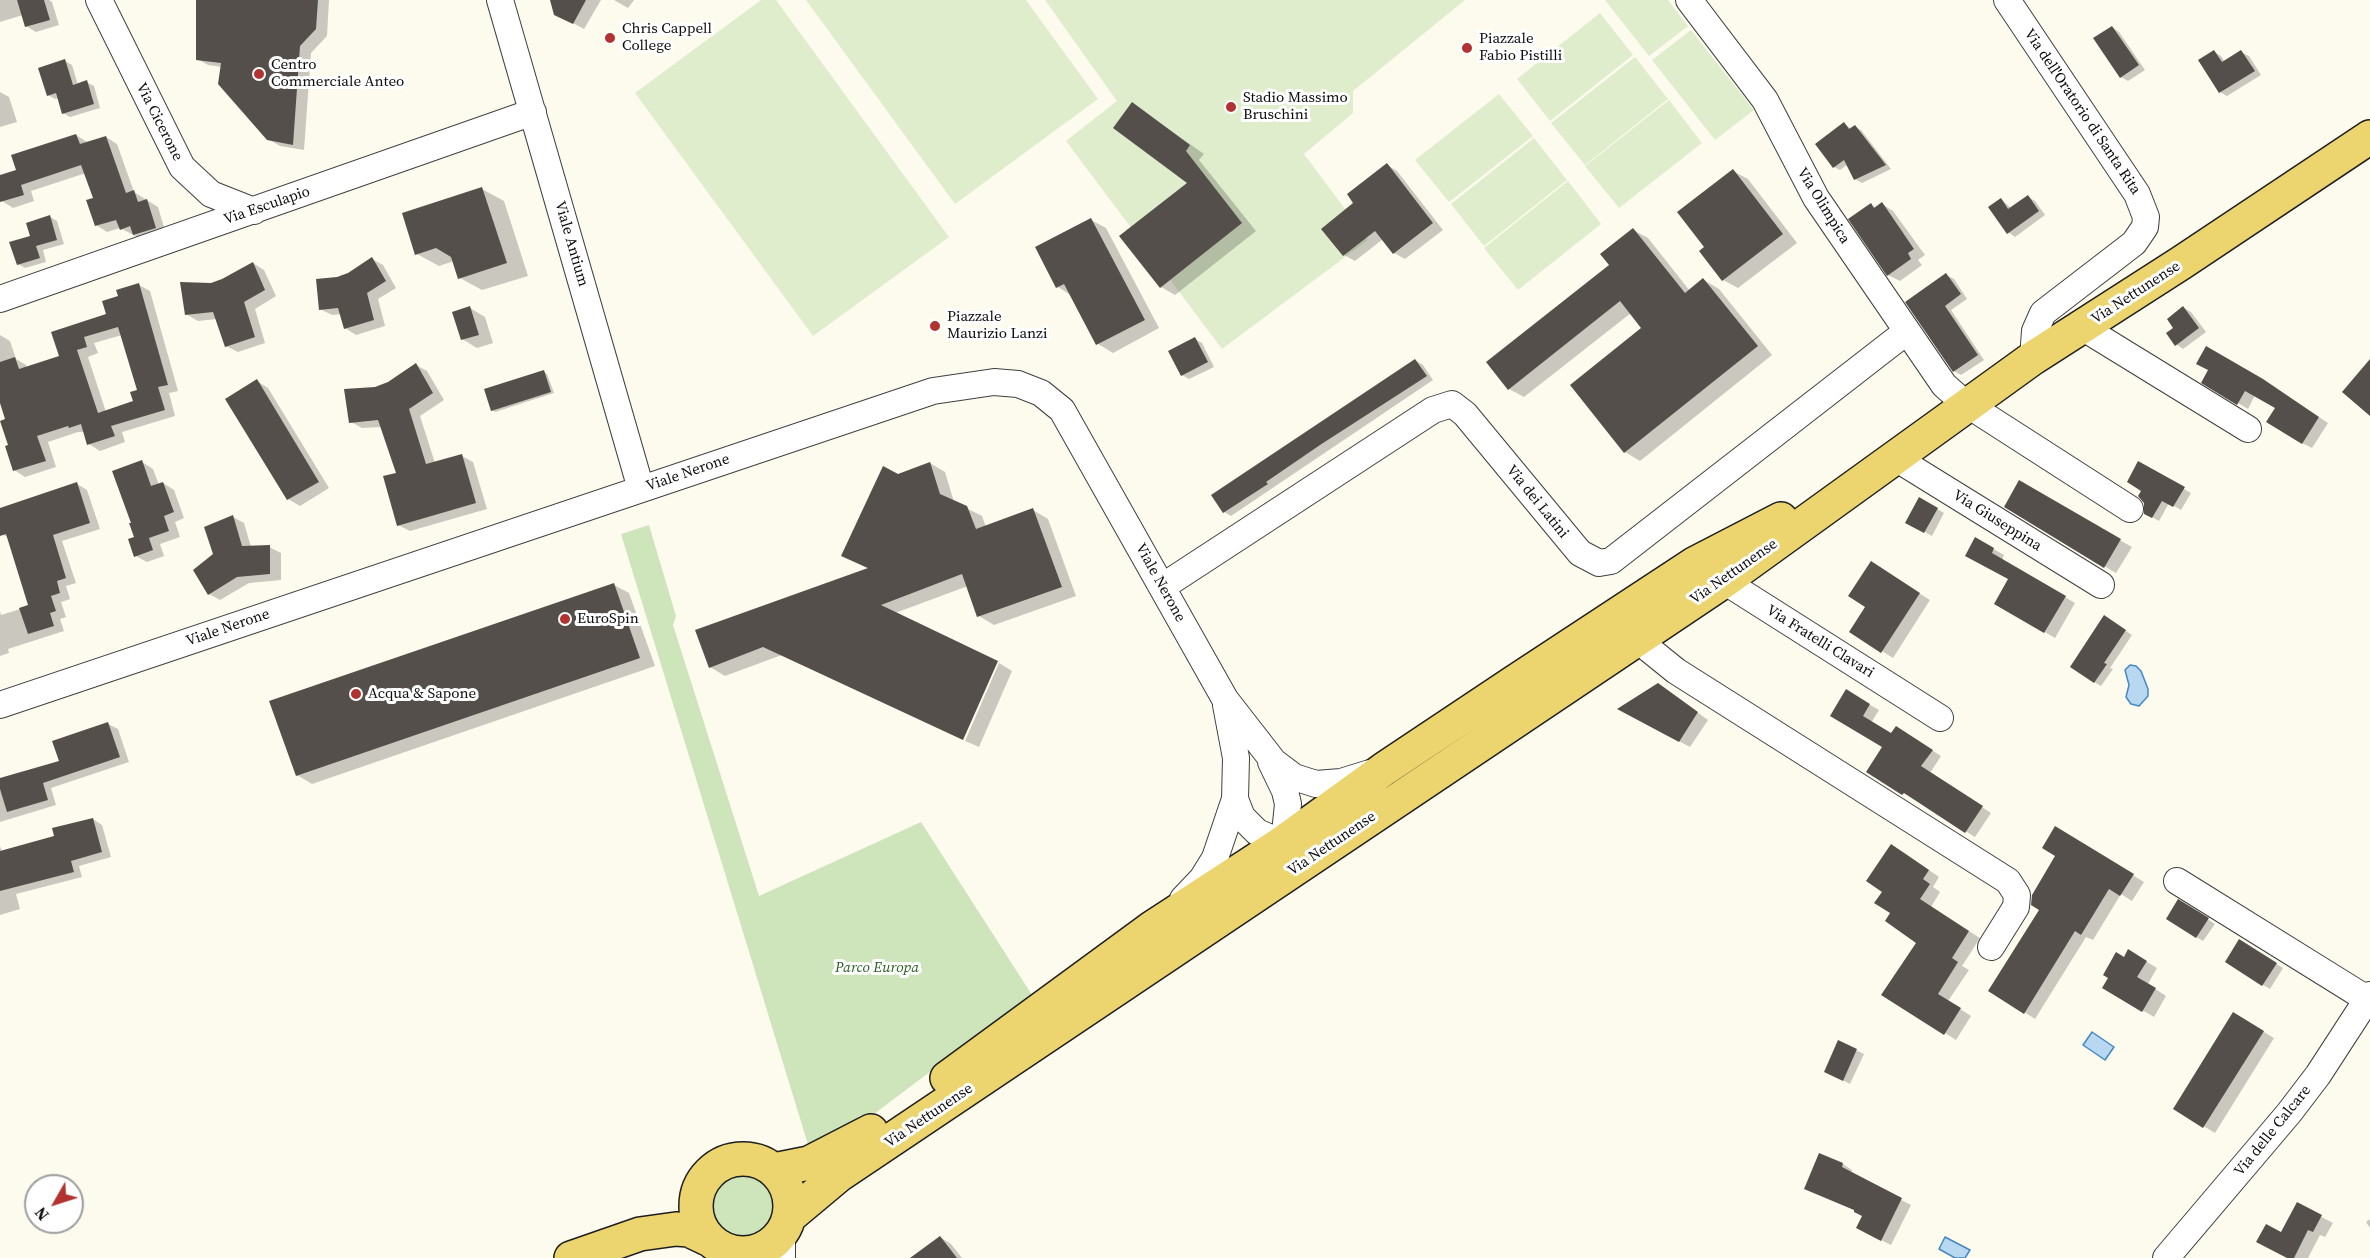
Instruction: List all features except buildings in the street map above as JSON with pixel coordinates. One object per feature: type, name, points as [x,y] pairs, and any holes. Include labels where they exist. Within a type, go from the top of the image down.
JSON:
[{"type":"main road","name":"Via Nettunense","points":[[729,1250],[749,1253],[762,1250],[784,1236],[839,1175],[1334,843],[1627,627],[1715,569],[1884,464],[2033,358],[2370,137]]},
{"type":"main road","name":"Via Nettunense","points":[[774,1170],[809,1162],[881,1126],[1153,927],[1281,843],[1384,769],[1627,627]]},
{"type":"main road","points":[[729,1250],[702,1229],[697,1216],[696,1202],[707,1176],[718,1166],[732,1160],[747,1159],[761,1163],[774,1170],[782,1180],[788,1191],[790,1203],[784,1236]]},
{"type":"main road","points":[[639,1234],[700,1189]]},
{"type":"main road","points":[[571,1258],[639,1234],[681,1229],[695,1233],[729,1250]]},
{"type":"street","name":"Via Cicerone","points":[[99,0],[182,167],[212,194],[254,211]]},
{"type":"street","name":"Viale Antium","points":[[500,0],[641,489]]},
{"type":"street","name":"Via Olimpica","points":[[1689,0],[1765,100],[1816,198],[1944,386],[1967,405],[2130,509]]},
{"type":"street","name":"Via dell'Oratorio di Santa Rita","points":[[2007,0],[2137,194],[2146,217],[2145,227],[2134,243],[2043,313],[2036,325],[2033,358]]},
{"type":"street","name":"Via Esculapio","points":[[0,299],[533,112]]},
{"type":"street","points":[[2082,327],[2248,429]]},
{"type":"street","name":"Via dei Latini","points":[[1162,587],[1433,410],[1445,405],[1461,409],[1580,553],[1599,563],[1611,561],[1906,332]]},
{"type":"street","name":"Viale Nerone","points":[[0,705],[933,391],[994,382],[1018,384],[1041,393],[1062,410],[1225,699],[1265,752],[1282,784],[1288,804],[1287,824],[1263,891]]},
{"type":"street","name":"Via Giuseppina","points":[[1884,464],[2101,585]]},
{"type":"street","name":"Via Fratelli Clavari","points":[[1715,569],[1940,718]]},
{"type":"street","points":[[1627,627],[1676,671],[2008,882],[2015,891],[2017,901],[2014,912],[1991,947]]},
{"type":"street","name":"Viale Nerone","points":[[1153,927],[1185,897],[1209,868],[1230,819],[1235,799],[1236,758],[1225,699]]},
{"type":"street","name":"Viale Nerone","points":[[1265,752],[1294,777],[1316,784],[1341,782],[1384,769]]},
{"type":"street","points":[[1235,799],[1238,809],[1257,832],[1281,843],[1309,847],[1334,843]]},
{"type":"street","points":[[2176,881],[2369,997]]},
{"type":"street","name":"Via delle Calcare","points":[[2166,1258],[2318,1076],[2369,997]]},
{"type":"green space","points":[[761,0],[776,0],[949,237],[813,336],[635,93]]},
{"type":"green space","points":[[806,0],[1026,0],[1098,99],[955,204]]},
{"type":"green space","name":"Stadio Massimo Bruschini","points":[[1045,0],[1465,0],[1353,91],[1353,113],[1304,154],[1368,240],[1222,349],[1066,141],[1117,101]]},
{"type":"green space","points":[[1605,0],[1668,0],[1688,26],[1649,56]]},
{"type":"green space","points":[[1600,13],[1633,55],[1550,121],[1517,79]]},
{"type":"green space","points":[[1691,30],[1754,110],[1715,140],[1652,60]]},
{"type":"green space","points":[[1635,57],[1668,99],[1585,165],[1551,123]]},
{"type":"green space","points":[[1499,94],[1533,136],[1449,202],[1415,160]]},
{"type":"green space","points":[[1669,100],[1702,143],[1619,208],[1585,166]]},
{"type":"green space","points":[[1534,138],[1567,180],[1484,246],[1451,204]]},
{"type":"green space","points":[[1568,181],[1601,224],[1518,290],[1484,248]]},
{"type":"green space","name":"Parco Europa","points":[[649,525],[676,616],[673,625],[759,896],[921,822],[1032,995],[874,1114],[861,1115],[810,1151],[621,534]]},
{"type":"green space","points":[[744,1170],[764,1176],[774,1186],[780,1206],[774,1226],[764,1236],[744,1242],[724,1236],[714,1226],[708,1206],[714,1186],[724,1176]]},
{"type":"water","points":[[2130,665],[2136,666],[2141,671],[2148,689],[2148,696],[2139,706],[2131,704],[2126,697],[2129,685],[2125,670]]},
{"type":"water","points":[[2092,1032],[2114,1047],[2105,1060],[2083,1045]]},
{"type":"water","points":[[1945,1237],[1970,1250],[1965,1258],[1955,1258],[1939,1249]]},
{"type":"place","name":"Chris Cappell College","points":[[610,38]]},
{"type":"place","name":"Piazzale Fabio Pistilli","points":[[1467,48]]},
{"type":"place","name":"Centro Commerciale Anteo","points":[[259,74]]},
{"type":"place","name":"Stadio Massimo Bruschini","points":[[1231,107]]},
{"type":"place","name":"Piazzale Maurizio Lanzi","points":[[935,326]]},
{"type":"place","name":"EuroSpin","points":[[565,619]]},
{"type":"place","name":"Acqua & Sapone","points":[[356,694]]}]
